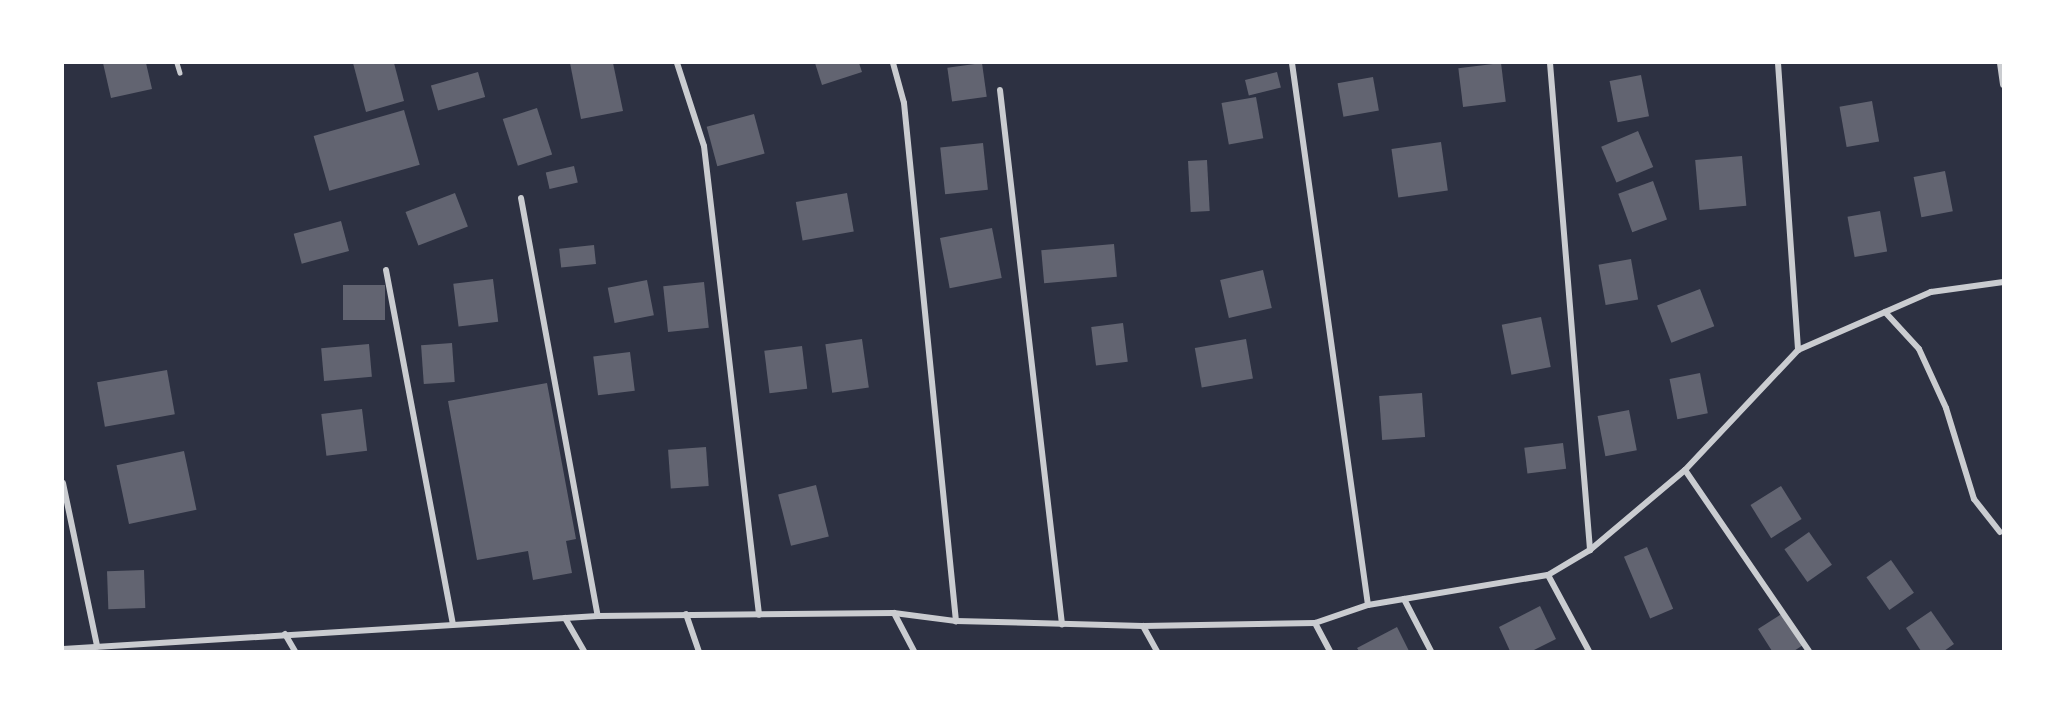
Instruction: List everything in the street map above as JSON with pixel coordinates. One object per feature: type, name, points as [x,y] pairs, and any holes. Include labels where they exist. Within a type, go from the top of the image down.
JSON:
[{"type":"street","points":[[677,63],[704,146],[759,615]]},
{"type":"street","points":[[893,63],[904,103],[956,621]]},
{"type":"street","points":[[1292,63],[1368,605]]},
{"type":"street","points":[[1550,63],[1590,550]]},
{"type":"street","points":[[1778,63],[1798,350]]},
{"type":"street","points":[[2000,63],[2003,85]]},
{"type":"street","points":[[1000,90],[1062,624]]},
{"type":"street","points":[[521,198],[598,616]]},
{"type":"street","points":[[386,270],[453,624]]},
{"type":"street","points":[[63,649],[453,624],[686,614],[894,613],[956,621],[1143,626],[1315,623],[1368,605],[1548,575],[1590,550],[1685,470],[1798,350],[1931,292],[2003,282]]},
{"type":"street","points":[[1885,312],[1919,350],[1946,408],[1974,499],[2000,532]]},
{"type":"street","points":[[1685,470],[1809,651]]},
{"type":"street","points":[[63,483],[97,646]]},
{"type":"street","points":[[1548,575],[1588,651]]},
{"type":"street","points":[[1404,599],[1431,651]]},
{"type":"street","points":[[894,613],[914,651]]},
{"type":"street","points":[[686,614],[699,651]]},
{"type":"street","points":[[565,618],[584,651]]},
{"type":"street","points":[[1315,623],[1330,651]]},
{"type":"street","points":[[1143,626],[1156,651]]},
{"type":"street","points":[[285,634],[295,651]]},
{"type":"lane","points":[[177,63],[180,73]]},
{"type":"building","points":[[103,63],[146,63],[152,89],[111,98]]},
{"type":"building","points":[[353,63],[394,63],[404,101],[366,112]]},
{"type":"building","points":[[570,63],[613,63],[623,111],[581,119]]},
{"type":"building","points":[[815,63],[859,63],[862,72],[822,85]]},
{"type":"building","points":[[982,63],[987,97],[952,102],[947,68]]},
{"type":"building","points":[[1501,63],[1506,102],[1463,107],[1458,68]]},
{"type":"building","points":[[478,72],[485,97],[438,110],[431,86]]},
{"type":"building","points":[[1277,72],[1281,88],[1249,96],[1245,80]]},
{"type":"building","points":[[1641,75],[1649,116],[1618,122],[1610,81]]},
{"type":"building","points":[[1373,77],[1379,110],[1343,117],[1338,83]]},
{"type":"building","points":[[1256,97],[1263,138],[1229,144],[1222,103]]},
{"type":"building","points":[[1872,101],[1879,141],[1847,147],[1840,107]]},
{"type":"building","points":[[537,108],[552,155],[518,166],[503,119]]},
{"type":"building","points":[[404,110],[420,165],[329,191],[314,136]]},
{"type":"building","points":[[754,114],[765,154],[717,166],[707,127]]},
{"type":"building","points":[[1638,131],[1653,167],[1616,183],[1601,147]]},
{"type":"building","points":[[1441,142],[1448,191],[1398,197],[1391,149]]},
{"type":"building","points":[[983,143],[988,190],[945,194],[940,147]]},
{"type":"building","points":[[1742,156],[1746,206],[1700,210],[1695,160]]},
{"type":"building","points":[[1207,160],[1210,211],[1191,212],[1188,161]]},
{"type":"building","points":[[574,166],[578,183],[550,189],[546,173]]},
{"type":"building","points":[[1945,171],[1953,211],[1921,217],[1914,177]]},
{"type":"building","points":[[1653,181],[1667,220],[1632,232],[1618,194]]},
{"type":"building","points":[[455,193],[468,227],[418,246],[406,212]]},
{"type":"building","points":[[847,193],[854,231],[803,240],[796,202]]},
{"type":"building","points":[[1880,211],[1887,251],[1855,257],[1848,217]]},
{"type":"building","points":[[341,221],[349,251],[302,264],[294,234]]},
{"type":"building","points":[[992,228],[1002,278],[950,288],[940,238]]},
{"type":"building","points":[[1114,244],[1117,277],[1044,283],[1041,250]]},
{"type":"building","points":[[594,245],[596,264],[561,268],[559,249]]},
{"type":"building","points":[[1631,259],[1638,299],[1606,305],[1599,265]]},
{"type":"building","points":[[1263,270],[1272,308],[1229,318],[1220,280]]},
{"type":"building","points":[[493,279],[498,322],[459,327],[453,284]]},
{"type":"building","points":[[647,280],[654,315],[615,323],[608,288]]},
{"type":"building","points":[[704,282],[709,328],[668,332],[663,286]]},
{"type":"building","points":[[343,285],[385,285],[385,320],[343,320]]},
{"type":"building","points":[[1700,289],[1714,326],[1671,343],[1657,305]]},
{"type":"building","points":[[1541,317],[1551,367],[1511,375],[1502,325]]},
{"type":"building","points":[[1123,323],[1128,362],[1096,366],[1091,327]]},
{"type":"building","points":[[862,339],[869,388],[832,393],[825,344]]},
{"type":"building","points":[[1246,339],[1253,378],[1202,387],[1195,348]]},
{"type":"building","points":[[452,343],[455,382],[424,384],[421,345]]},
{"type":"building","points":[[369,344],[372,377],[324,381],[321,348]]},
{"type":"building","points":[[802,346],[807,389],[770,393],[764,351]]},
{"type":"building","points":[[630,352],[635,391],[598,395],[593,357]]},
{"type":"building","points":[[167,370],[175,414],[105,427],[97,382]]},
{"type":"building","points":[[1700,373],[1708,413],[1677,419],[1670,379]]},
{"type":"building","points":[[547,383],[576,539],[566,541],[572,573],[533,580],[528,551],[477,560],[448,401]]},
{"type":"building","points":[[1422,393],[1425,437],[1382,440],[1379,396]]},
{"type":"building","points":[[362,409],[367,451],[326,456],[321,414]]},
{"type":"building","points":[[1629,410],[1637,450],[1605,456],[1598,416]]},
{"type":"building","points":[[1563,443],[1566,469],[1527,474],[1524,448]]},
{"type":"building","points":[[706,447],[709,486],[671,489],[668,450]]},
{"type":"building","points":[[184,451],[196,510],[129,524],[117,465]]},
{"type":"building","points":[[816,485],[829,536],[791,546],[778,494]]},
{"type":"building","points":[[1781,486],[1802,519],[1771,538],[1750,505]]},
{"type":"building","points":[[1809,532],[1832,565],[1807,582],[1784,549]]},
{"type":"building","points":[[1647,547],[1673,609],[1650,618],[1624,557]]},
{"type":"building","points":[[1891,560],[1914,593],[1889,610],[1866,577]]},
{"type":"building","points":[[144,570],[145,608],[108,609],[107,571]]},
{"type":"building","points":[[1540,606],[1556,639],[1532,651],[1510,651],[1499,627]]},
{"type":"building","points":[[1931,611],[1954,644],[1944,651],[1921,651],[1906,628]]},
{"type":"building","points":[[1783,613],[1803,645],[1794,651],[1772,651],[1758,629]]},
{"type":"building","points":[[1397,627],[1409,651],[1359,651],[1357,648]]}]
